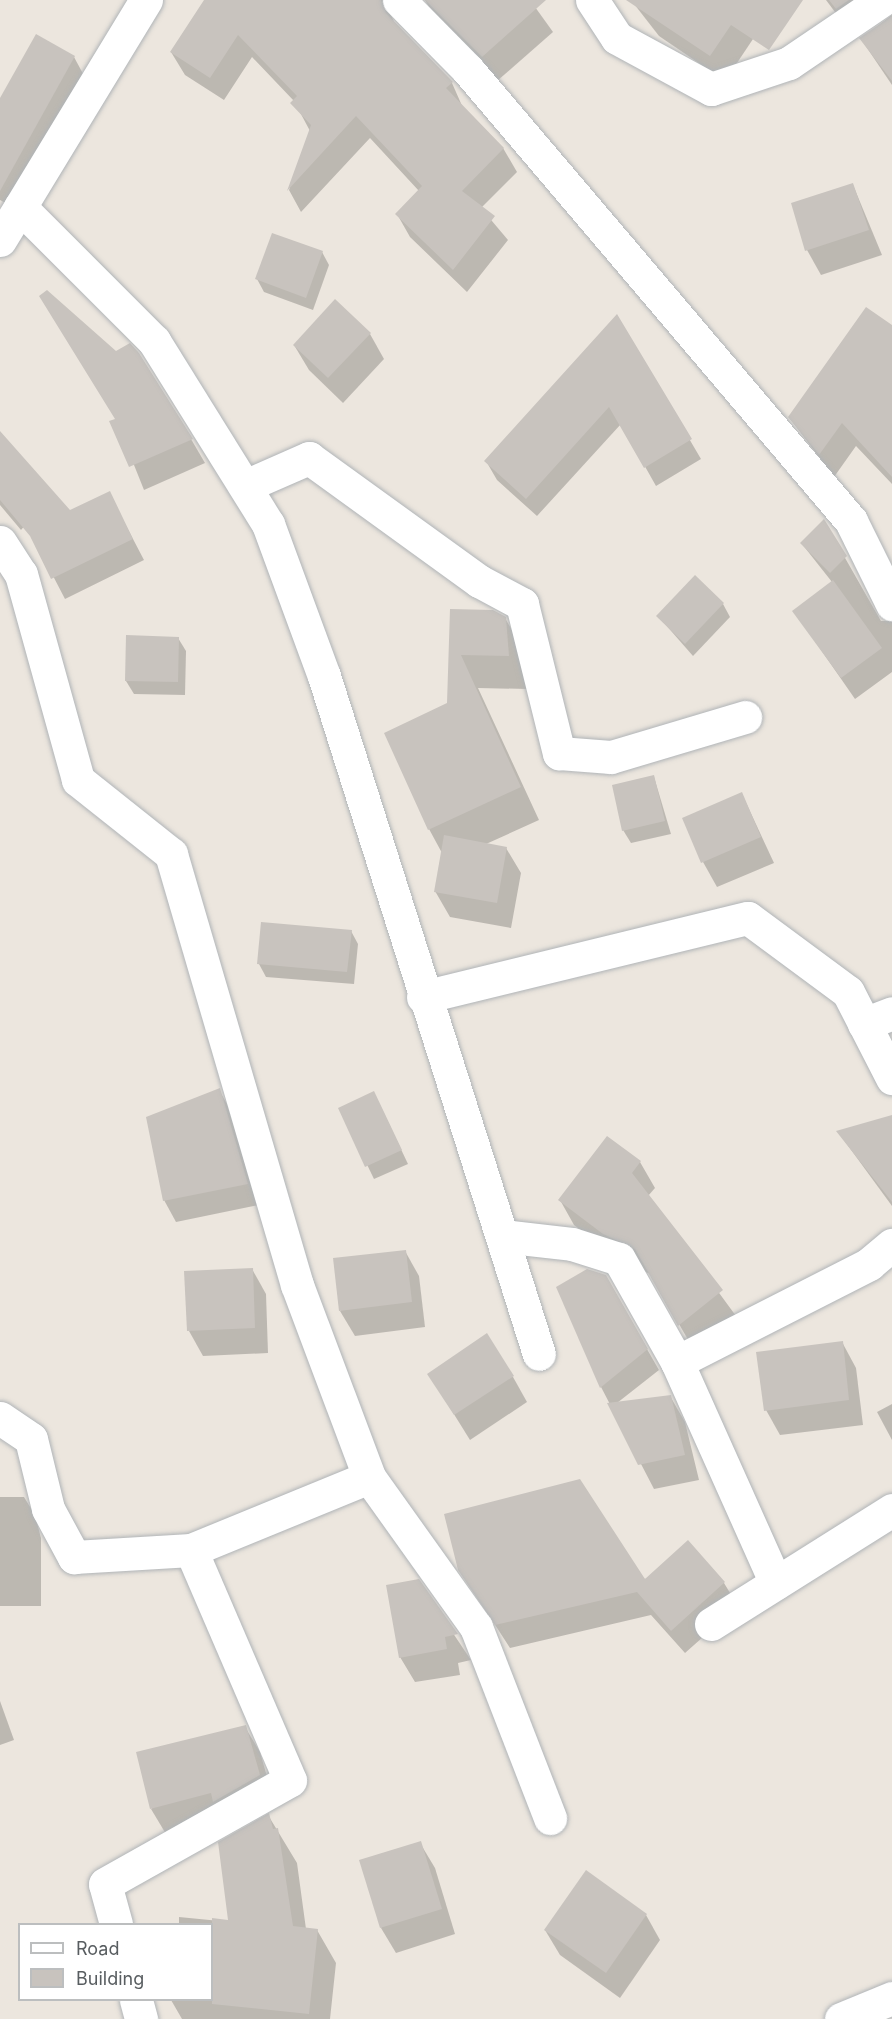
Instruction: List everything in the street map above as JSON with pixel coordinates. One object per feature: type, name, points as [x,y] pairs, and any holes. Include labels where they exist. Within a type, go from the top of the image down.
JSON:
[{"type":"street","points":[[0,240],[147,0]]},
{"type":"street","points":[[399,0],[468,70],[851,521],[892,604]]},
{"type":"street","points":[[592,0],[617,38],[711,89],[789,63],[882,0]]},
{"type":"street","points":[[20,207],[154,341],[268,524],[324,676],[423,997],[539,1354]]},
{"type":"street","points":[[245,486],[309,458],[479,581],[522,604],[559,753],[611,757],[745,717]]},
{"type":"street","points":[[0,542],[21,574],[78,780],[171,854],[297,1285],[369,1477],[476,1627],[549,1818]]},
{"type":"street","points":[[423,997],[748,918],[848,992],[878,1018],[892,1078]]},
{"type":"street","points":[[501,1236],[572,1244],[619,1258],[677,1362],[776,1583]]},
{"type":"street","points":[[677,1362],[869,1264],[892,1245]]},
{"type":"street","points":[[0,1418],[31,1439],[48,1509],[74,1557],[190,1550],[369,1477]]},
{"type":"street","points":[[711,1623],[892,1510]]},
{"type":"street","points":[[116,1923],[105,1884],[290,1780],[190,1550]]},
{"type":"street","points":[[841,2019],[892,1998]]},
{"type":"street","points":[[136,2001],[141,2019]]},
{"type":"building","points":[[204,0],[381,0],[386,13],[453,82],[446,88],[504,148],[462,191],[495,216],[453,270],[395,214],[422,186],[356,116],[287,191],[311,125],[290,103],[297,96],[238,35],[210,78],[170,52]]},
{"type":"building","points":[[425,0],[546,0],[482,57]]},
{"type":"building","points":[[626,0],[803,0],[769,50],[731,25],[710,56]]},
{"type":"building","points":[[829,0],[849,0],[836,9]]},
{"type":"building","points":[[892,16],[892,81],[859,38]]},
{"type":"building","points":[[36,34],[75,56],[0,191],[0,98]]},
{"type":"building","points":[[853,183],[869,230],[805,251],[791,203]]},
{"type":"building","points":[[272,233],[323,251],[306,298],[255,279]]},
{"type":"building","points":[[47,290],[116,351],[130,343],[139,353],[193,439],[129,467],[109,421],[115,419],[39,296]]},
{"type":"building","points":[[335,299],[371,333],[328,378],[293,345]]},
{"type":"building","points":[[866,307],[892,325],[892,477],[842,423],[819,455],[788,417]]},
{"type":"building","points":[[617,314],[692,439],[644,468],[609,407],[526,499],[484,461]]},
{"type":"building","points":[[0,431],[70,510],[110,491],[133,539],[51,579],[30,536],[0,500]]},
{"type":"building","points":[[824,519],[847,556],[830,573],[800,543]]},
{"type":"building","points":[[695,575],[724,603],[685,644],[656,616]]},
{"type":"building","points":[[833,580],[882,648],[841,678],[792,611]]},
{"type":"building","points":[[450,609],[493,610],[506,617],[509,656],[461,655],[521,787],[428,830],[384,733],[447,703]]},
{"type":"building","points":[[126,635],[179,637],[178,682],[125,681]]},
{"type":"building","points":[[654,775],[665,821],[622,831],[612,785]]},
{"type":"building","points":[[742,792],[761,837],[701,863],[682,818]]},
{"type":"building","points":[[444,835],[507,847],[497,903],[434,892]]},
{"type":"building","points":[[261,922],[352,930],[347,972],[257,964]]},
{"type":"building","points":[[220,1088],[248,1184],[163,1201],[146,1117]]},
{"type":"building","points":[[374,1091],[402,1150],[365,1167],[338,1108]]},
{"type":"building","points":[[892,1115],[892,1202],[836,1131]]},
{"type":"building","points":[[607,1136],[641,1161],[632,1173],[723,1290],[678,1326],[635,1249],[603,1234],[558,1200]]},
{"type":"building","points":[[406,1250],[412,1302],[339,1311],[333,1258]]},
{"type":"building","points":[[253,1268],[255,1328],[187,1331],[184,1271]]},
{"type":"building","points":[[587,1269],[606,1275],[648,1349],[600,1388],[556,1287]]},
{"type":"building","points":[[487,1333],[514,1376],[454,1415],[427,1374]]},
{"type":"building","points":[[843,1341],[849,1400],[764,1411],[756,1352]]},
{"type":"building","points":[[671,1395],[685,1455],[638,1465],[607,1403]]},
{"type":"building","points":[[580,1479],[645,1579],[688,1540],[725,1582],[671,1631],[637,1592],[495,1625],[458,1570],[444,1514]]},
{"type":"building","points":[[419,1579],[458,1634],[445,1637],[447,1649],[399,1658],[386,1585]]},
{"type":"building","points":[[246,1725],[260,1775],[213,1802],[211,1793],[150,1809],[136,1752]]},
{"type":"building","points":[[269,1813],[273,1829],[278,1828],[293,1926],[318,1929],[309,2014],[212,2004],[212,1918],[228,1920],[218,1842]]},
{"type":"building","points":[[421,1841],[442,1909],[380,1928],[359,1860]]},
{"type":"building","points":[[586,1870],[647,1914],[606,1973],[544,1930]]}]
